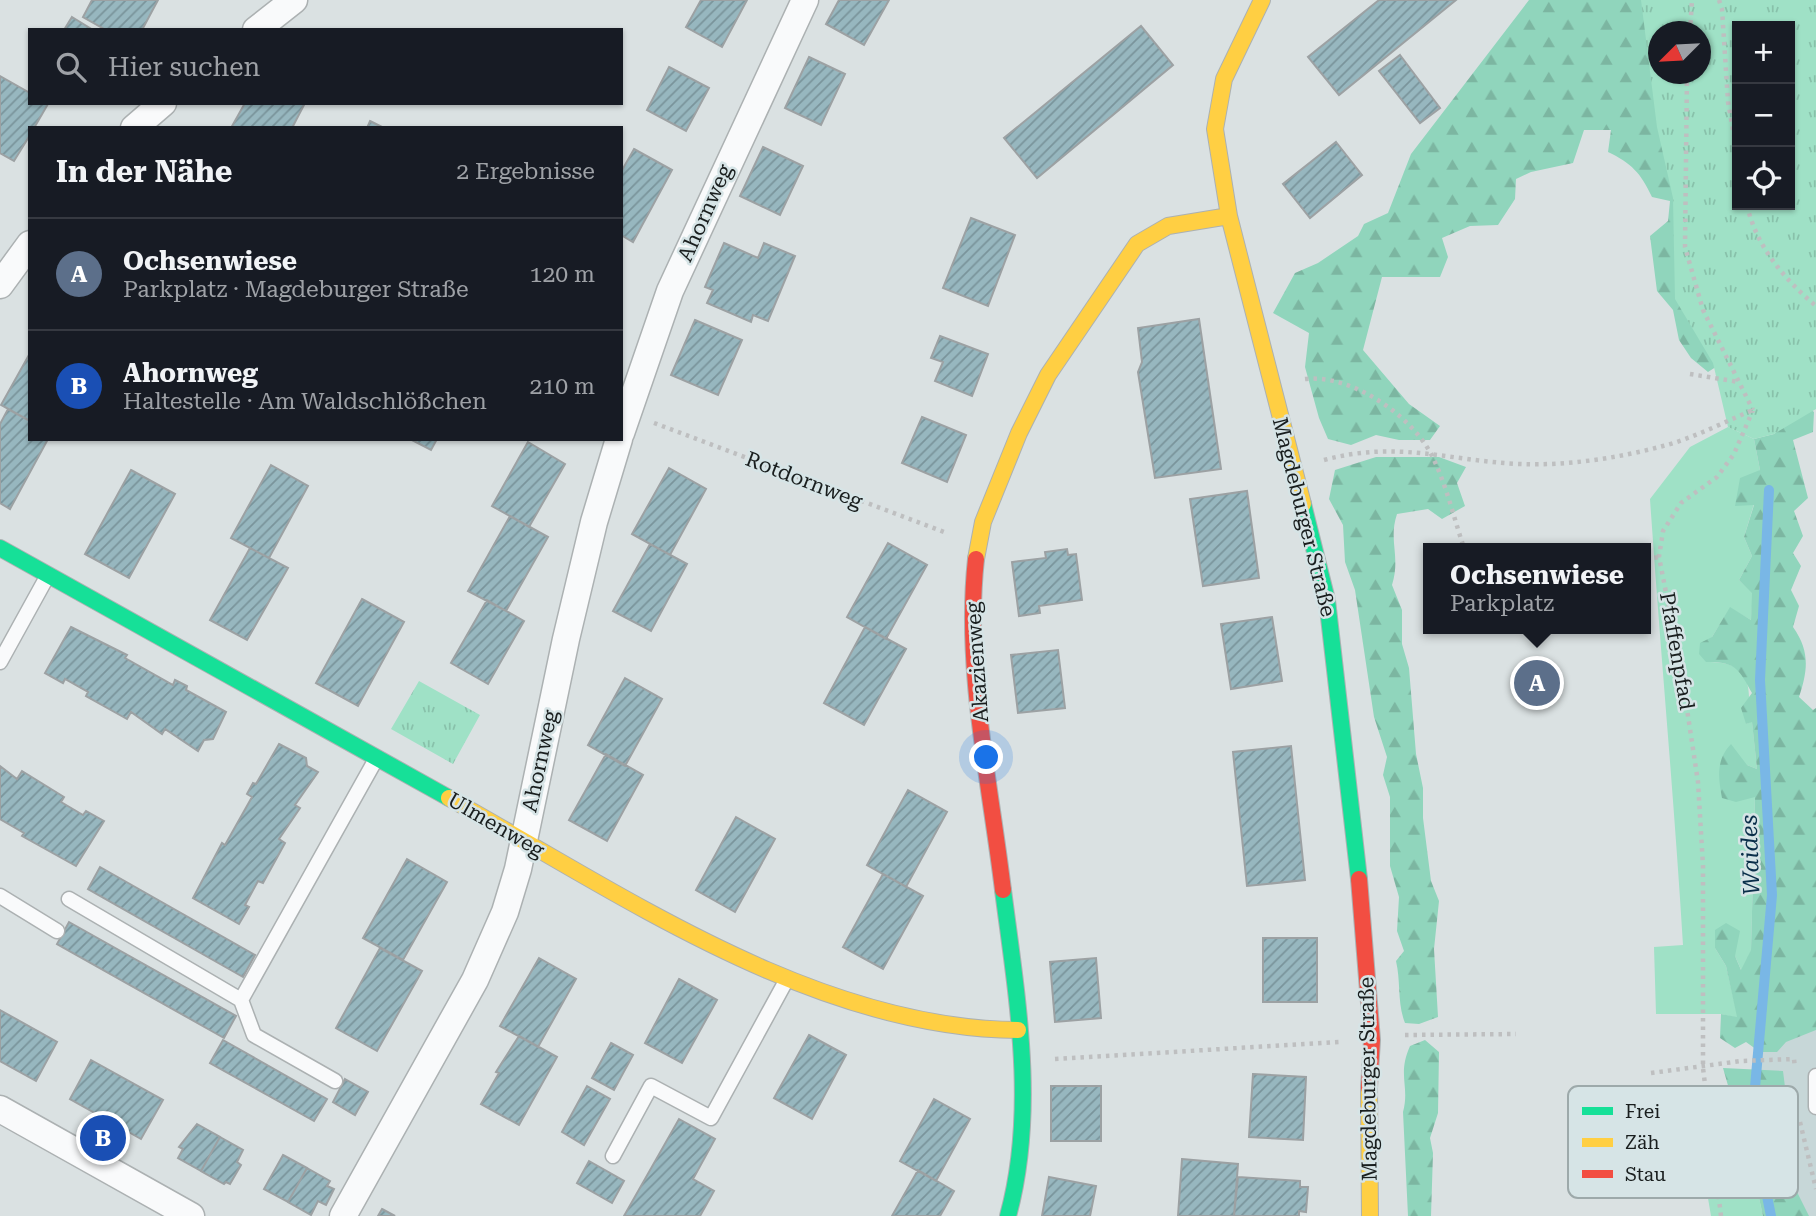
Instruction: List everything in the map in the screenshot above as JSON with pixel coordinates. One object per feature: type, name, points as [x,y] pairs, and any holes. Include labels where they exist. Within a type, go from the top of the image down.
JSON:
[{"type":"street","points":[[259,28],[294,0]]},
{"type":"street","name":"Ahornweg","points":[[623,428],[670,291],[805,0]]},
{"type":"street","name":"Magdeburger Straße","points":[[1262,0],[1224,79],[1215,129],[1228,216],[1327,600],[1365,931],[1372,1040],[1368,1110],[1370,1216]]},
{"type":"street","points":[[138,126],[161,105]]},
{"type":"street","name":"Akazienweg","points":[[1008,1216],[1020,1172],[1024,1112],[1014,972],[975,668],[972,596],[983,522],[1019,433],[1048,375],[1137,244],[1151,231],[1169,224],[1228,216]]},
{"type":"street","points":[[0,285],[28,247]]},
{"type":"street","name":"Ahornweg","points":[[343,1216],[492,947],[509,901],[572,614],[618,441]]},
{"type":"street","name":"Ulmenweg","points":[[0,548],[716,947],[788,978],[903,1016],[961,1030],[1018,1030]]},
{"type":"street","points":[[0,1109],[191,1216]]},
{"type":"lane","points":[[0,662],[48,575]]},
{"type":"lane","points":[[241,1000],[376,758]]},
{"type":"lane","points":[[0,896],[57,931]]},
{"type":"lane","points":[[69,899],[241,1000],[254,1035],[335,1081]]},
{"type":"lane","points":[[613,1156],[651,1086],[711,1118],[788,978]]},
{"type":"lane","points":[[1816,1076],[1816,1107]]},
{"type":"path","points":[[1691,21],[1692,0]]},
{"type":"path","points":[[1719,0],[1723,9],[1728,102],[1736,147]]},
{"type":"path","points":[[1334,457],[1380,450],[1430,452],[1520,464],[1588,461],[1665,446],[1754,410],[1703,310],[1685,247],[1687,84]]},
{"type":"path","points":[[1748,210],[1754,231],[1768,254],[1799,292],[1816,306]]},
{"type":"path","points":[[1690,374],[1739,382]]},
{"type":"path","points":[[1297,380],[1323,377],[1360,388],[1397,415],[1430,452],[1462,543]]},
{"type":"path","name":"Rotdornweg","points":[[633,405],[948,534]]},
{"type":"path","name":"Pfaffenpfad","points":[[1704,1086],[1703,866],[1698,782],[1680,663],[1659,557],[1663,531],[1681,503],[1717,477],[1734,454],[1754,410]]},
{"type":"path","points":[[1651,558],[1659,557]]},
{"type":"path","points":[[1408,1033],[1516,1034]]},
{"type":"path","points":[[1052,1059],[1336,1042]]},
{"type":"path","points":[[1651,1073],[1766,1061]]},
{"type":"path","name":"Pfaffenpfad","points":[[1718,1198],[1721,1216]]},
{"type":"shaded area","points":[[1816,717],[1816,1216],[1771,1216],[1767,1198],[1798,1198],[1798,1086],[1755,1086],[1772,895]]},
{"type":"green space","points":[[1529,0],[1667,0],[1661,21],[1648,21],[1648,84],[1660,84],[1722,363],[1708,372],[1691,358],[1679,340],[1673,310],[1657,291],[1650,236],[1668,221],[1670,201],[1652,197],[1644,181],[1634,170],[1608,152],[1611,130],[1584,130],[1573,163],[1531,172],[1516,179],[1515,199],[1498,225],[1470,226],[1442,238],[1448,257],[1440,277],[1382,277],[1363,350],[1409,404],[1440,426],[1430,440],[1399,440],[1376,435],[1351,445],[1328,439],[1319,418],[1305,367],[1309,333],[1273,313],[1295,273],[1318,263],[1358,236],[1364,224],[1388,213],[1411,154]]},
{"type":"green space","points":[[1641,0],[1816,0],[1816,409],[1774,434],[1754,439],[1728,427],[1713,363],[1675,299],[1673,198],[1657,127],[1652,84],[1711,84],[1711,21],[1648,21],[1648,56]]},
{"type":"green space","points":[[1806,406],[1814,412],[1813,432],[1793,440],[1808,498],[1794,511],[1803,536],[1793,553],[1801,566],[1791,590],[1799,606],[1793,627],[1799,636],[1806,661],[1799,697],[1813,710],[1816,708],[1816,1030],[1786,1042],[1777,1052],[1760,1052],[1746,1042],[1735,1048],[1720,1038],[1721,1014],[1737,1017],[1726,966],[1715,948],[1715,930],[1726,923],[1740,931],[1735,956],[1741,970],[1751,950],[1755,797],[1736,802],[1722,798],[1719,776],[1723,756],[1731,744],[1747,765],[1757,769],[1752,722],[1746,724],[1741,708],[1752,693],[1735,668],[1724,663],[1706,662],[1699,654],[1700,643],[1712,637],[1730,607],[1751,620],[1752,593],[1739,580],[1752,556],[1744,537],[1754,505],[1735,506],[1740,478],[1760,470],[1754,439],[1774,434]]},
{"type":"green space","points":[[1728,427],[1754,439],[1760,470],[1736,505],[1754,504],[1744,537],[1752,556],[1739,580],[1753,593],[1751,620],[1730,608],[1712,637],[1706,662],[1732,666],[1740,671],[1748,688],[1746,724],[1752,721],[1757,769],[1747,765],[1755,796],[1751,951],[1742,972],[1735,956],[1715,948],[1726,966],[1738,1018],[1721,1014],[1656,1014],[1654,947],[1683,945],[1650,499],[1690,447]]},
{"type":"green space","points":[[1376,457],[1439,457],[1466,467],[1457,483],[1465,506],[1442,519],[1428,509],[1397,514],[1394,532],[1395,565],[1392,585],[1402,610],[1402,644],[1409,668],[1431,881],[1439,901],[1434,949],[1438,1017],[1419,1024],[1405,1023],[1401,1008],[1396,961],[1404,951],[1397,931],[1399,897],[1390,866],[1390,797],[1383,775],[1387,757],[1374,717],[1355,590],[1345,562],[1343,525],[1329,499],[1335,470]]},
{"type":"green space","points":[[419,681],[480,715],[453,764],[391,729]]},
{"type":"green space","points":[[1425,1040],[1439,1052],[1438,1113],[1430,1138],[1433,1153],[1431,1216],[1408,1216],[1403,1112],[1404,1065],[1410,1046]]},
{"type":"green space","points":[[1723,1068],[1783,1071],[1785,1086],[1728,1086]]},
{"type":"green space","points":[[1798,1194],[1809,1216],[1763,1216],[1759,1198],[1798,1198]]},
{"type":"green space","points":[[1708,1198],[1759,1198],[1763,1216],[1711,1216]]},
{"type":"building","points":[[92,0],[158,0],[143,28],[102,28],[83,17]]},
{"type":"building","points":[[701,0],[747,0],[722,47],[686,27]]},
{"type":"building","points":[[839,0],[889,0],[864,45],[826,24]]},
{"type":"building","points":[[1379,0],[1456,0],[1339,95],[1308,57]]},
{"type":"building","points":[[72,17],[90,28],[65,28]]},
{"type":"building","points":[[1141,26],[1173,65],[1037,178],[1004,138]]},
{"type":"building","points":[[1400,55],[1440,108],[1420,123],[1379,71]]},
{"type":"building","points":[[809,57],[845,74],[821,125],[785,108]]},
{"type":"building","points":[[669,67],[709,88],[686,131],[647,110]]},
{"type":"building","points":[[0,76],[28,92],[28,105],[47,105],[35,126],[28,126],[28,138],[14,161],[0,153]]},
{"type":"building","points":[[244,105],[304,105],[293,126],[232,126]]},
{"type":"building","points":[[1336,142],[1362,175],[1310,218],[1283,184]]},
{"type":"building","points":[[763,147],[803,166],[780,215],[740,196]]},
{"type":"building","points":[[634,149],[672,170],[633,242],[623,236],[623,168]]},
{"type":"building","points":[[971,218],[1015,235],[988,306],[943,288]]},
{"type":"building","points":[[724,243],[758,258],[764,243],[795,256],[768,321],[753,315],[751,322],[707,303],[713,290],[705,287]]},
{"type":"building","points":[[1199,319],[1221,469],[1155,478],[1138,372],[1142,362],[1138,328]]},
{"type":"building","points":[[695,320],[742,340],[718,395],[671,375]]},
{"type":"building","points":[[940,336],[988,354],[972,396],[935,381],[943,362],[931,358]]},
{"type":"building","points":[[28,357],[28,420],[1,405]]},
{"type":"building","points":[[8,409],[28,420],[28,441],[47,441],[10,509],[0,503],[0,424]]},
{"type":"building","points":[[922,417],[966,435],[947,482],[902,463]]},
{"type":"building","points":[[414,441],[436,441],[431,450]]},
{"type":"building","points":[[528,442],[565,464],[529,527],[492,506]]},
{"type":"building","points":[[271,465],[308,486],[269,558],[231,538]]},
{"type":"building","points":[[669,468],[706,489],[670,555],[632,534]]},
{"type":"building","points":[[131,470],[175,494],[129,578],[85,554]]},
{"type":"building","points":[[1247,491],[1259,578],[1203,586],[1190,499]]},
{"type":"building","points":[[510,516],[548,537],[506,611],[468,591]]},
{"type":"building","points":[[888,543],[927,565],[886,639],[847,617]]},
{"type":"building","points":[[650,544],[687,564],[651,631],[613,611]]},
{"type":"building","points":[[250,548],[288,568],[247,640],[210,620]]},
{"type":"building","points":[[1067,549],[1068,555],[1076,554],[1082,600],[1039,606],[1040,613],[1019,616],[1012,562],[1046,558],[1045,552]]},
{"type":"building","points":[[362,599],[404,622],[358,706],[316,683]]},
{"type":"building","points":[[487,600],[524,621],[488,684],[451,663]]},
{"type":"building","points":[[1272,617],[1282,681],[1231,689],[1221,624]]},
{"type":"building","points":[[71,627],[127,655],[125,658],[173,685],[175,680],[187,686],[186,690],[226,712],[213,739],[204,740],[198,751],[165,729],[162,734],[131,712],[127,719],[86,696],[88,692],[65,679],[63,683],[45,673]]},
{"type":"building","points":[[865,627],[906,649],[864,725],[824,703]]},
{"type":"building","points":[[1058,650],[1065,708],[1018,713],[1011,655]]},
{"type":"building","points":[[625,678],[662,699],[625,766],[588,745]]},
{"type":"building","points":[[279,744],[306,758],[307,766],[318,772],[295,805],[300,808],[279,839],[285,843],[263,883],[258,881],[245,905],[249,907],[239,924],[193,898],[222,843],[225,845],[252,797],[247,794],[253,783],[256,784]]},
{"type":"building","points":[[1291,746],[1305,880],[1247,886],[1233,752]]},
{"type":"building","points":[[606,754],[643,775],[607,841],[569,820]]},
{"type":"building","points":[[0,766],[17,779],[22,771],[64,797],[61,802],[83,815],[86,811],[104,821],[76,866],[22,836],[24,833],[0,819]]},
{"type":"building","points":[[908,790],[947,812],[906,887],[867,865]]},
{"type":"building","points":[[736,817],[775,839],[735,912],[696,890]]},
{"type":"building","points":[[407,859],[447,882],[403,960],[363,938]]},
{"type":"building","points":[[100,867],[255,955],[243,977],[88,889]]},
{"type":"building","points":[[883,874],[923,896],[883,969],[843,947]]},
{"type":"building","points":[[69,922],[236,1016],[224,1038],[57,944]]},
{"type":"building","points":[[1263,938],[1317,938],[1317,1002],[1263,1002]]},
{"type":"building","points":[[380,948],[422,971],[377,1051],[336,1028]]},
{"type":"building","points":[[539,958],[576,979],[538,1047],[500,1026]]},
{"type":"building","points":[[1096,958],[1101,1018],[1055,1022],[1050,962]]},
{"type":"building","points":[[679,979],[717,1000],[682,1063],[645,1043]]},
{"type":"building","points":[[0,1010],[57,1042],[36,1081],[0,1061]]},
{"type":"building","points":[[809,1035],[846,1055],[812,1119],[774,1098]]},
{"type":"building","points":[[519,1036],[557,1057],[519,1125],[481,1104],[499,1073],[496,1072]]},
{"type":"building","points":[[223,1040],[327,1099],[314,1121],[210,1063]]},
{"type":"building","points":[[611,1043],[633,1055],[614,1090],[592,1078]]},
{"type":"building","points":[[91,1060],[163,1100],[141,1139],[70,1099]]},
{"type":"building","points":[[1253,1074],[1306,1077],[1303,1140],[1249,1137]]},
{"type":"building","points":[[345,1079],[368,1092],[355,1115],[333,1102]]},
{"type":"building","points":[[587,1086],[610,1099],[584,1145],[562,1132]]},
{"type":"building","points":[[1051,1086],[1101,1086],[1101,1141],[1051,1141]]},
{"type":"building","points":[[934,1099],[970,1119],[936,1181],[900,1161]]},
{"type":"building","points":[[679,1119],[715,1139],[693,1179],[714,1191],[700,1216],[624,1216]]},
{"type":"building","points":[[197,1124],[220,1137],[201,1171],[178,1158],[183,1149],[179,1147]]},
{"type":"building","points":[[220,1137],[243,1150],[237,1162],[241,1165],[230,1184],[224,1184],[201,1171]]},
{"type":"building","points":[[283,1155],[307,1168],[288,1202],[264,1189]]},
{"type":"building","points":[[1182,1159],[1238,1164],[1234,1216],[1178,1216]]},
{"type":"building","points":[[589,1161],[624,1181],[612,1203],[577,1183]]},
{"type":"building","points":[[307,1168],[330,1181],[327,1186],[334,1189],[326,1205],[318,1201],[311,1215],[288,1202]]},
{"type":"building","points":[[918,1170],[954,1191],[940,1216],[892,1216]]},
{"type":"building","points":[[1049,1177],[1096,1186],[1090,1216],[1042,1216]]},
{"type":"building","points":[[1238,1177],[1300,1181],[1300,1187],[1308,1187],[1306,1212],[1299,1211],[1299,1216],[1234,1216]]},
{"type":"building","points":[[382,1209],[395,1216],[378,1216]]},
{"type":"waterway","name":"Waides","points":[[1755,1086],[1772,895],[1760,680],[1769,490]]},
{"type":"waterway","name":"Waides","points":[[1767,1198],[1771,1216]]},
{"type":"traffic: fast","points":[[1303,504],[1327,600],[1359,879]]},
{"type":"traffic: fast","points":[[0,548],[449,798]]},
{"type":"traffic: fast","points":[[1003,890],[1014,972],[1023,1095],[1017,1176],[1008,1216]]},
{"type":"traffic: slow","points":[[1262,0],[1224,79],[1215,129],[1229,216],[1303,504]]},
{"type":"traffic: slow","points":[[976,559],[983,522],[1019,433],[1048,375],[1137,244],[1168,226],[1229,216]]},
{"type":"traffic: slow","points":[[449,798],[651,913],[722,950],[795,981],[868,1007],[943,1024],[1018,1030]]},
{"type":"traffic: slow","points":[[1369,1088],[1370,1216]]},
{"type":"traffic: jam","points":[[976,559],[973,600],[976,683],[1003,890]]},
{"type":"traffic: jam","points":[[1359,879],[1372,1040],[1369,1088]]},
{"type":"place","name":"Ochsenwiese","points":[[1537,683]]},
{"type":"place","name":"Ahornweg","points":[[103,1138]]}]
